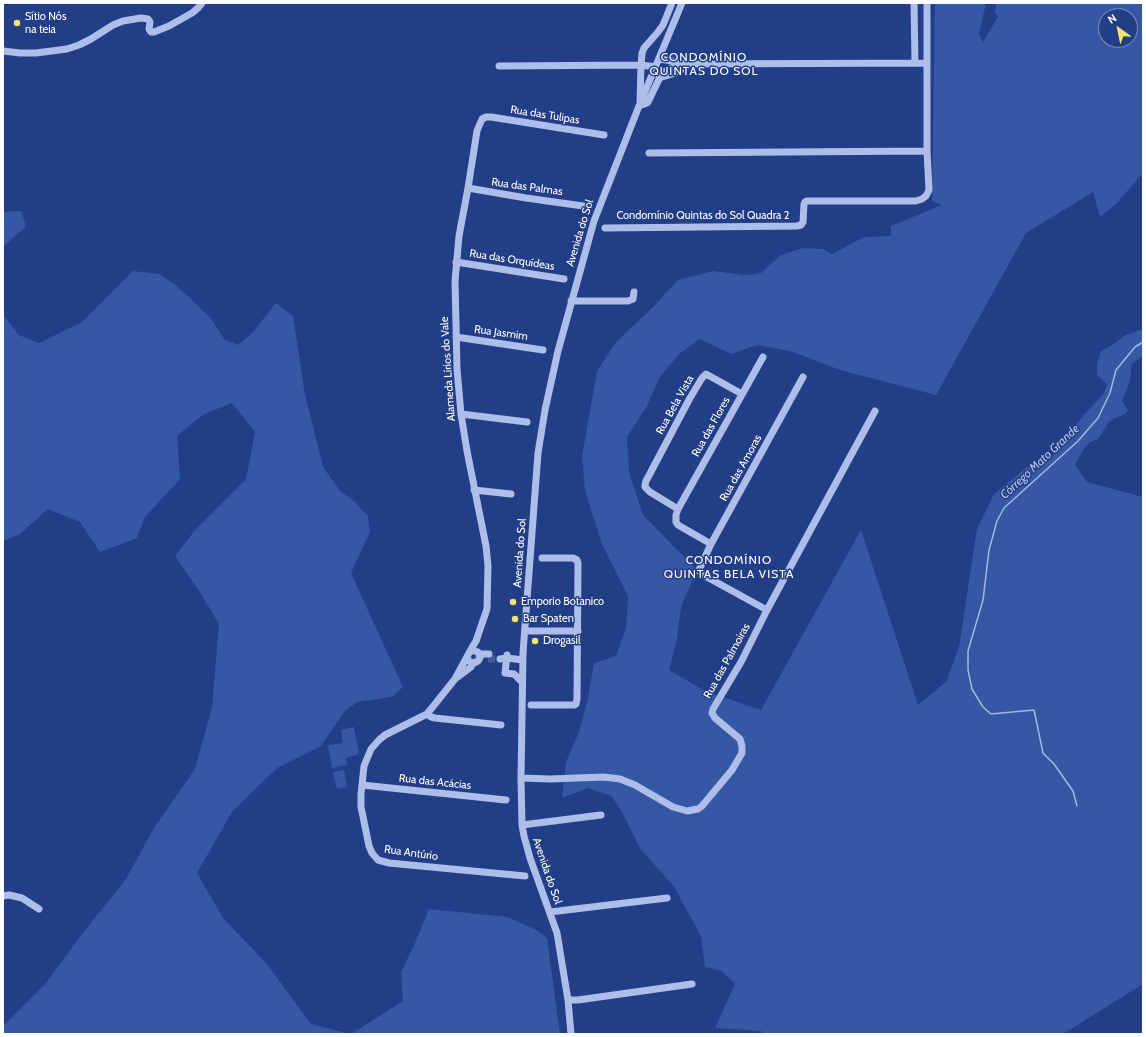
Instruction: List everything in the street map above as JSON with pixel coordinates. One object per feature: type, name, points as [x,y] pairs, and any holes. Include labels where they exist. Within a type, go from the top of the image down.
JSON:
[{"type":"street","points":[[3,51],[36,53],[67,49],[91,39],[118,23],[141,18],[148,19],[150,22],[149,29],[151,32],[154,32],[169,26],[192,13],[202,3]]},
{"type":"street","points":[[672,3],[663,25],[644,48],[642,53],[639,106],[648,102],[660,75],[667,39],[682,3]]},
{"type":"street","points":[[649,153],[927,152],[927,6],[914,6],[915,63]]},
{"type":"street","points":[[662,59],[690,65],[926,63]]},
{"type":"street","name":"Avenida do Sol","points":[[571,1034],[568,1000],[557,933],[530,858],[522,825],[521,778],[523,657],[537,467],[541,429],[554,369],[594,221],[639,106],[656,67],[662,59]]},
{"type":"street","points":[[499,66],[641,65],[656,67]]},
{"type":"street","points":[[660,75],[672,74],[690,65]]},
{"type":"street","name":"Rua das Tulipas","points":[[482,119],[490,117],[604,136]]},
{"type":"street","name":"Alameda Lírios do Vale","points":[[455,679],[476,641],[487,609],[488,566],[486,546],[474,490],[461,414],[458,380],[455,287],[459,236],[477,131],[482,119]]},
{"type":"street","name":"Condomínio Quintas do Sol Quadra 2","points":[[605,228],[797,226],[801,225],[803,222],[804,207],[805,202],[807,201],[916,201],[926,196],[929,190],[927,152]]},
{"type":"street","name":"Rua das Palmas","points":[[468,188],[583,206]]},
{"type":"street","name":"Rua das Orquídeas","points":[[456,262],[564,279]]},
{"type":"street","points":[[572,301],[628,301],[633,299],[634,292]]},
{"type":"street","name":"Rua Jasmim","points":[[456,337],[543,350]]},
{"type":"street","name":"Rua das Flores","points":[[678,509],[763,356]]},
{"type":"street","name":"Rua Bela Vista","points":[[678,509],[650,492],[645,485],[690,398],[704,375],[709,375],[742,394]]},
{"type":"street","name":"Rua das Amoras","points":[[767,610],[705,576],[699,570],[711,544],[803,378]]},
{"type":"street","name":"Rua das Palmoiras","points":[[521,778],[550,779],[604,777],[620,779],[635,785],[673,807],[687,811],[698,809],[702,806],[732,770],[742,754],[740,739],[718,722],[713,716],[712,712],[718,698],[741,662],[767,610],[875,412]]},
{"type":"street","points":[[461,414],[527,422]]},
{"type":"street","points":[[474,490],[511,494]]},
{"type":"street","points":[[678,509],[676,519],[678,525],[711,544]]},
{"type":"street","points":[[531,705],[574,705],[576,704],[577,699],[578,563],[577,560],[573,558],[542,558]]},
{"type":"street","name":"Alameda Lírios do Vale","points":[[479,655],[485,623],[484,618]]},
{"type":"street","points":[[525,631],[578,631]]},
{"type":"street","points":[[473,663],[468,660],[468,654],[475,651],[479,655],[489,657]]},
{"type":"street","points":[[455,679],[471,667],[473,663],[478,662],[479,655]]},
{"type":"street","points":[[505,671],[503,657],[520,655],[523,657]]},
{"type":"street","points":[[505,671],[523,672]]},
{"type":"street","points":[[505,671],[514,674],[522,682]]},
{"type":"street","name":"Rua Antúrio","points":[[455,679],[427,714],[385,735],[371,749],[364,766],[361,807],[372,853],[378,860],[389,863],[525,876]]},
{"type":"street","points":[[427,714],[435,718],[501,725]]},
{"type":"street","name":"Rua das Acácias","points":[[362,785],[506,800]]},
{"type":"street","points":[[522,825],[601,815]]},
{"type":"street","points":[[3,896],[8,895],[22,898],[39,909]]},
{"type":"street","points":[[550,912],[667,898]]},
{"type":"street","points":[[568,1000],[578,1000],[692,984]]},
{"type":"shaded area","points":[[935,3],[986,3],[979,34],[983,42],[998,17],[995,12],[996,3],[1143,3],[1143,173],[1116,204],[1100,217],[1093,192],[1026,233],[936,395],[840,370],[790,351],[757,345],[731,354],[700,339],[679,354],[660,377],[647,406],[627,437],[629,472],[643,515],[697,570],[681,607],[677,638],[669,670],[705,691],[761,710],[861,530],[918,705],[946,682],[959,647],[977,529],[994,494],[1027,467],[1052,457],[1069,432],[1104,393],[1107,384],[1097,375],[1097,363],[1101,351],[1126,335],[1143,329],[1143,356],[1131,365],[1131,375],[1122,401],[1128,410],[1125,414],[1109,422],[1098,439],[1090,442],[1083,450],[1075,465],[1087,482],[1143,497],[1143,984],[1063,1034],[763,1034],[761,1031],[715,1028],[735,984],[722,971],[705,967],[701,936],[673,885],[641,850],[612,796],[588,788],[562,798],[566,762],[579,732],[588,698],[594,663],[616,656],[626,628],[628,596],[602,544],[585,490],[582,456],[597,371],[616,342],[653,307],[678,280],[713,271],[745,275],[761,273],[781,255],[803,248],[823,249],[832,254],[864,237],[891,236],[891,226],[942,205],[932,201]]},
{"type":"shaded area","points":[[21,211],[26,226],[3,247],[3,212]]},
{"type":"shaded area","points":[[133,271],[160,274],[179,288],[210,317],[224,339],[238,345],[252,333],[276,303],[293,316],[305,395],[323,467],[340,491],[354,501],[368,516],[370,532],[351,573],[403,687],[392,697],[357,702],[344,712],[321,746],[277,768],[232,812],[197,873],[223,918],[267,964],[311,1024],[350,1034],[3,1034],[3,1024],[5,1024],[46,983],[78,939],[126,879],[154,828],[195,769],[212,707],[219,624],[175,556],[195,530],[246,479],[255,432],[232,403],[204,414],[177,436],[180,479],[145,517],[137,538],[100,552],[80,522],[48,509],[19,535],[3,541],[3,315],[19,335],[39,343],[82,322]]},
{"type":"shaded area","points":[[354,727],[359,754],[346,758],[347,765],[332,768],[328,745],[343,743],[341,730]]},
{"type":"shaded area","points":[[344,770],[347,787],[337,789],[333,772]]},
{"type":"shaded area","points":[[429,909],[508,917],[538,931],[547,938],[560,1034],[351,1034],[403,1001],[401,972]]},
{"type":"waterway","name":"Córrego Mato Grande","points":[[1077,806],[1073,791],[1054,764],[1043,753],[1034,710],[991,714],[983,707],[972,689],[968,670],[968,651],[983,600],[989,550],[997,521],[1004,508],[1078,441],[1098,418],[1110,393],[1116,370],[1135,347],[1143,342]]},
{"type":"tunnel","points":[[488,659],[500,659]]},
{"type":"place","name":"Sítio Nós na teia","points":[[17,23]]},
{"type":"place","name":"Emporio Botanico","points":[[513,602]]},
{"type":"place","name":"Bar Spaten","points":[[515,619]]},
{"type":"place","name":"Drogasil","points":[[535,641]]},
{"type":"district","name":"CONDOMÍNIO QUINTAS DO SOL","points":[[704,64]]},
{"type":"district","name":"CONDOMÍNIO QUINTAS BELA VISTA","points":[[729,567]]}]
